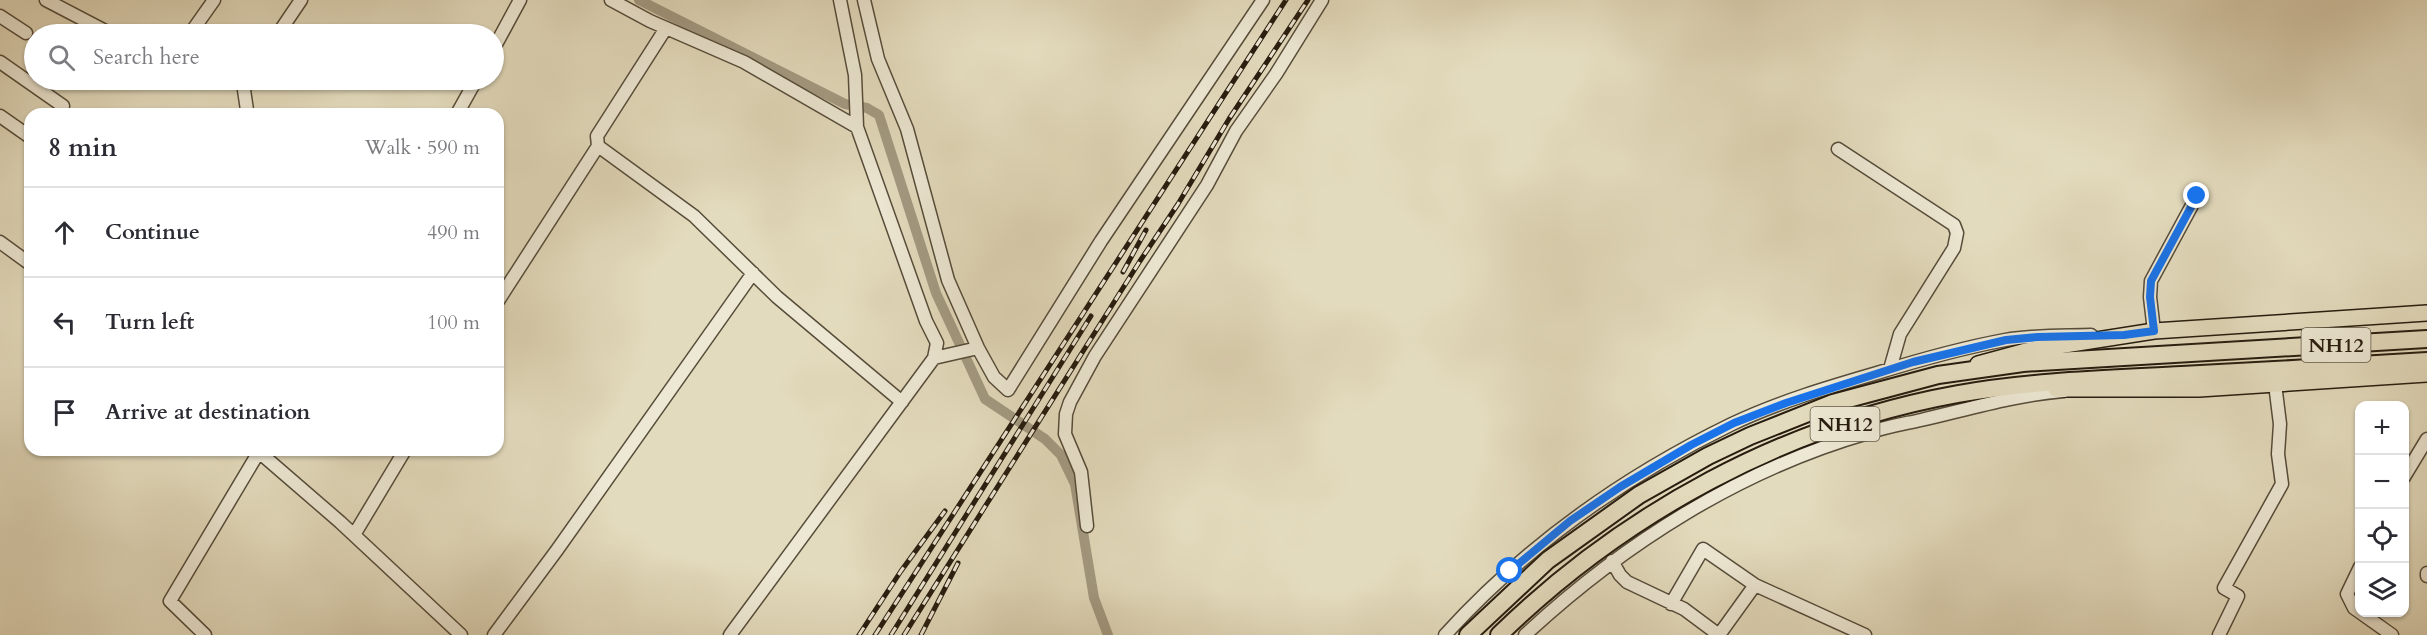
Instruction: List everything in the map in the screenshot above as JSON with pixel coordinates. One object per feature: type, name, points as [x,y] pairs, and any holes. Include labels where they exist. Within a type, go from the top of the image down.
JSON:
[{"type":"highway","name":"NH12","points":[[1468,635],[1548,560],[1602,520],[1659,483],[1708,456],[1788,420],[1874,391],[1938,375],[2023,363],[2427,339]]},
{"type":"highway","name":"NH12","points":[[1499,635],[1559,580],[1653,512],[1748,461],[1795,441],[1883,412],[1958,394],[2095,379],[2427,361]]},
{"type":"main road","points":[[1938,375],[2026,351],[2154,331],[2427,313]]},
{"type":"main road","points":[[2003,388],[2199,389],[2427,375]]},
{"type":"street","points":[[46,0],[92,24]]},
{"type":"street","points":[[197,24],[214,0]]},
{"type":"street","points":[[285,24],[301,0]]},
{"type":"street","points":[[504,30],[520,0]]},
{"type":"street","points":[[611,0],[666,28],[744,62],[858,126]]},
{"type":"street","points":[[730,635],[934,358],[937,343],[926,321],[858,126],[855,75],[840,0]]},
{"type":"street","points":[[864,0],[878,59],[907,129],[948,280],[978,348],[994,377],[1008,390],[1101,241],[1263,0]]},
{"type":"street","points":[[1088,526],[1081,472],[1065,434],[1066,414],[1070,402],[1095,356],[1207,185],[1236,131],[1276,74],[1322,0]]},
{"type":"street","points":[[0,16],[24,32]]},
{"type":"street","points":[[504,293],[598,146],[597,136],[666,28]]},
{"type":"street","points":[[0,62],[24,79]]},
{"type":"street","points":[[40,90],[63,106]]},
{"type":"street","points":[[244,90],[247,108]]},
{"type":"street","points":[[460,108],[470,90]]},
{"type":"street","points":[[0,116],[24,133]]},
{"type":"street","points":[[598,146],[694,216],[777,297],[902,402]]},
{"type":"street","points":[[1838,149],[1954,225],[1957,233],[1954,248],[1900,334],[1890,369]]},
{"type":"street","points":[[2154,331],[2150,297],[2151,281],[2197,196]]},
{"type":"street","points":[[0,242],[24,260]]},
{"type":"street","points":[[494,635],[753,273]]},
{"type":"street","points":[[1445,635],[1510,571],[1570,521],[1691,445],[1734,423],[1786,403],[1890,369],[2006,340],[2124,335]]},
{"type":"street","points":[[934,358],[978,348]]},
{"type":"street","points":[[2219,635],[2238,596],[2224,588],[2282,484],[2278,454],[2280,424],[2275,384]]},
{"type":"street","points":[[1525,635],[1612,561],[1677,518],[1762,473],[1868,432],[1992,401],[2033,394],[2092,389]]},
{"type":"street","points":[[2409,469],[2427,439]]},
{"type":"street","points":[[205,635],[170,601],[257,456]]},
{"type":"street","points":[[266,456],[461,635]]},
{"type":"street","points":[[354,535],[401,456]]},
{"type":"street","points":[[1671,604],[1703,549],[1755,585],[1865,635]]},
{"type":"street","points":[[1612,561],[1627,582],[1684,609],[1719,635],[1755,585]]},
{"type":"street","points":[[2355,577],[2347,594],[2355,609]]},
{"type":"street","points":[[2367,617],[2392,635]]},
{"type":"waterway","points":[[639,0],[845,104],[867,108],[879,115],[936,293],[985,399],[1045,439],[1061,455],[1075,484],[1094,598],[1108,635]]},
{"type":"railway","points":[[875,635],[1286,0]]},
{"type":"railway","points":[[904,635],[1178,204],[1229,119],[1308,0]]},
{"type":"railway","points":[[1123,272],[1146,230]]},
{"type":"railway","points":[[891,635],[1091,316]]},
{"type":"railway","points":[[859,635],[901,571],[945,511]]},
{"type":"railway","points":[[921,635],[958,563]]},
{"type":"route","points":[[1510,571],[1570,521],[1620,487],[1691,445],[1734,423],[1786,403],[1913,362],[2006,340],[2124,335],[2154,331],[2150,297],[2151,281],[2197,196]]}]
